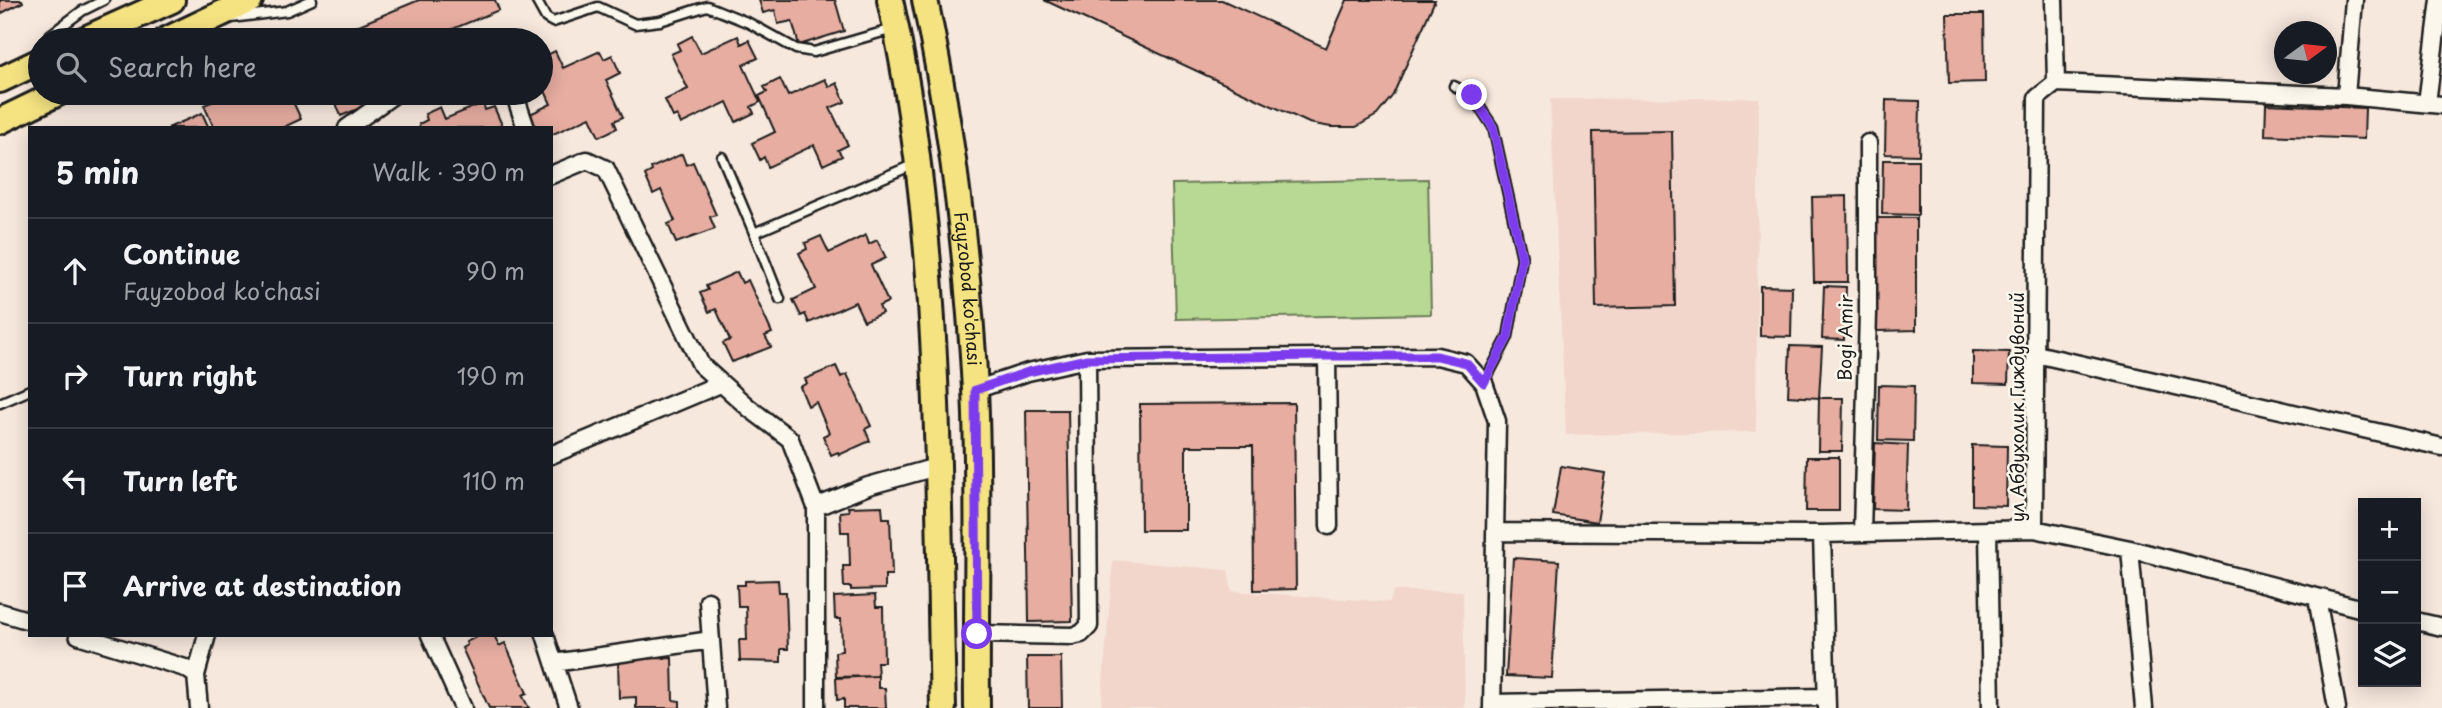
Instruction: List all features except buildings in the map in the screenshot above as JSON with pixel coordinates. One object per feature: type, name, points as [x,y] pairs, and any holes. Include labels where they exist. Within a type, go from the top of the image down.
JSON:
[{"type":"main road","points":[[109,28],[171,0]]},
{"type":"main road","points":[[191,28],[250,0]]},
{"type":"main road","name":"Fayzobod ko'chasi","points":[[890,0],[918,163],[933,319],[943,708]]},
{"type":"main road","name":"Fayzobod ko'chasi","points":[[925,0],[947,115],[956,181],[975,390],[978,708]]},
{"type":"main road","points":[[0,80],[28,67]]},
{"type":"main road","points":[[0,121],[33,105]]},
{"type":"street","points":[[2054,0],[2056,83],[2346,96],[2434,104],[2440,0]]},
{"type":"street","points":[[2346,96],[2354,0]]},
{"type":"street","name":"ул Абдухолик Гиждувоний","points":[[2056,83],[2037,98],[2034,529],[2130,549],[2358,608]]},
{"type":"street","points":[[350,126],[379,105]]},
{"type":"street","points":[[518,105],[525,126]]},
{"type":"street","points":[[1862,533],[1868,313],[1868,143]]},
{"type":"street","points":[[553,174],[587,160],[606,169],[701,365],[720,384],[790,439],[816,507],[817,708]]},
{"type":"street","points":[[2036,354],[2442,447]]},
{"type":"street","points":[[1327,356],[1329,526]]},
{"type":"street","points":[[975,390],[1028,372],[1087,359],[1437,356],[1466,363],[1484,383],[1497,421],[1492,705],[1827,702],[1822,534]]},
{"type":"street","points":[[977,634],[1072,636],[1081,634],[1089,626],[1087,359]]},
{"type":"street","points":[[553,454],[720,384]]},
{"type":"street","points":[[816,507],[868,486],[936,467]]},
{"type":"street","points":[[1495,532],[1822,534],[2034,529]]},
{"type":"street","points":[[1988,530],[1991,708]]},
{"type":"street","points":[[2130,549],[2144,708]]},
{"type":"street","points":[[2317,598],[2337,708]]},
{"type":"street","points":[[708,601],[716,708]]},
{"type":"street","points":[[0,611],[28,620]]},
{"type":"street","points":[[2421,622],[2442,627]]},
{"type":"street","points":[[84,637],[196,674]]},
{"type":"street","points":[[199,708],[196,674],[206,637]]},
{"type":"street","points":[[431,637],[463,708]]},
{"type":"street","points":[[546,637],[569,708]]},
{"type":"street","points":[[554,663],[711,640]]},
{"type":"lane","points":[[60,28],[82,10],[104,0]]},
{"type":"lane","points":[[207,20],[288,11],[312,0]]},
{"type":"lane","points":[[536,0],[546,18],[553,22],[598,7],[610,0]]},
{"type":"lane","points":[[576,0],[582,11]]},
{"type":"lane","points":[[598,7],[635,24],[660,21],[705,3],[796,49],[814,52],[896,28]]},
{"type":"lane","points":[[1454,86],[1472,95],[1493,127],[1522,258],[1508,337],[1484,383]]},
{"type":"lane","points":[[722,157],[780,299]]},
{"type":"lane","points":[[754,233],[918,163]]},
{"type":"lane","points":[[0,403],[28,391]]},
{"type":"shaded area","points":[[1759,98],[1756,432],[1566,435],[1550,99]]},
{"type":"shaded area","points":[[1113,560],[1228,570],[1232,591],[1390,602],[1393,591],[1463,591],[1465,708],[1101,708]]},
{"type":"green space","points":[[1428,179],[1431,314],[1176,319],[1172,184]]},
{"type":"route","points":[[977,634],[975,390],[1028,372],[1087,359],[1437,356],[1466,363],[1484,383],[1508,337],[1522,258],[1493,127],[1472,95]]}]
